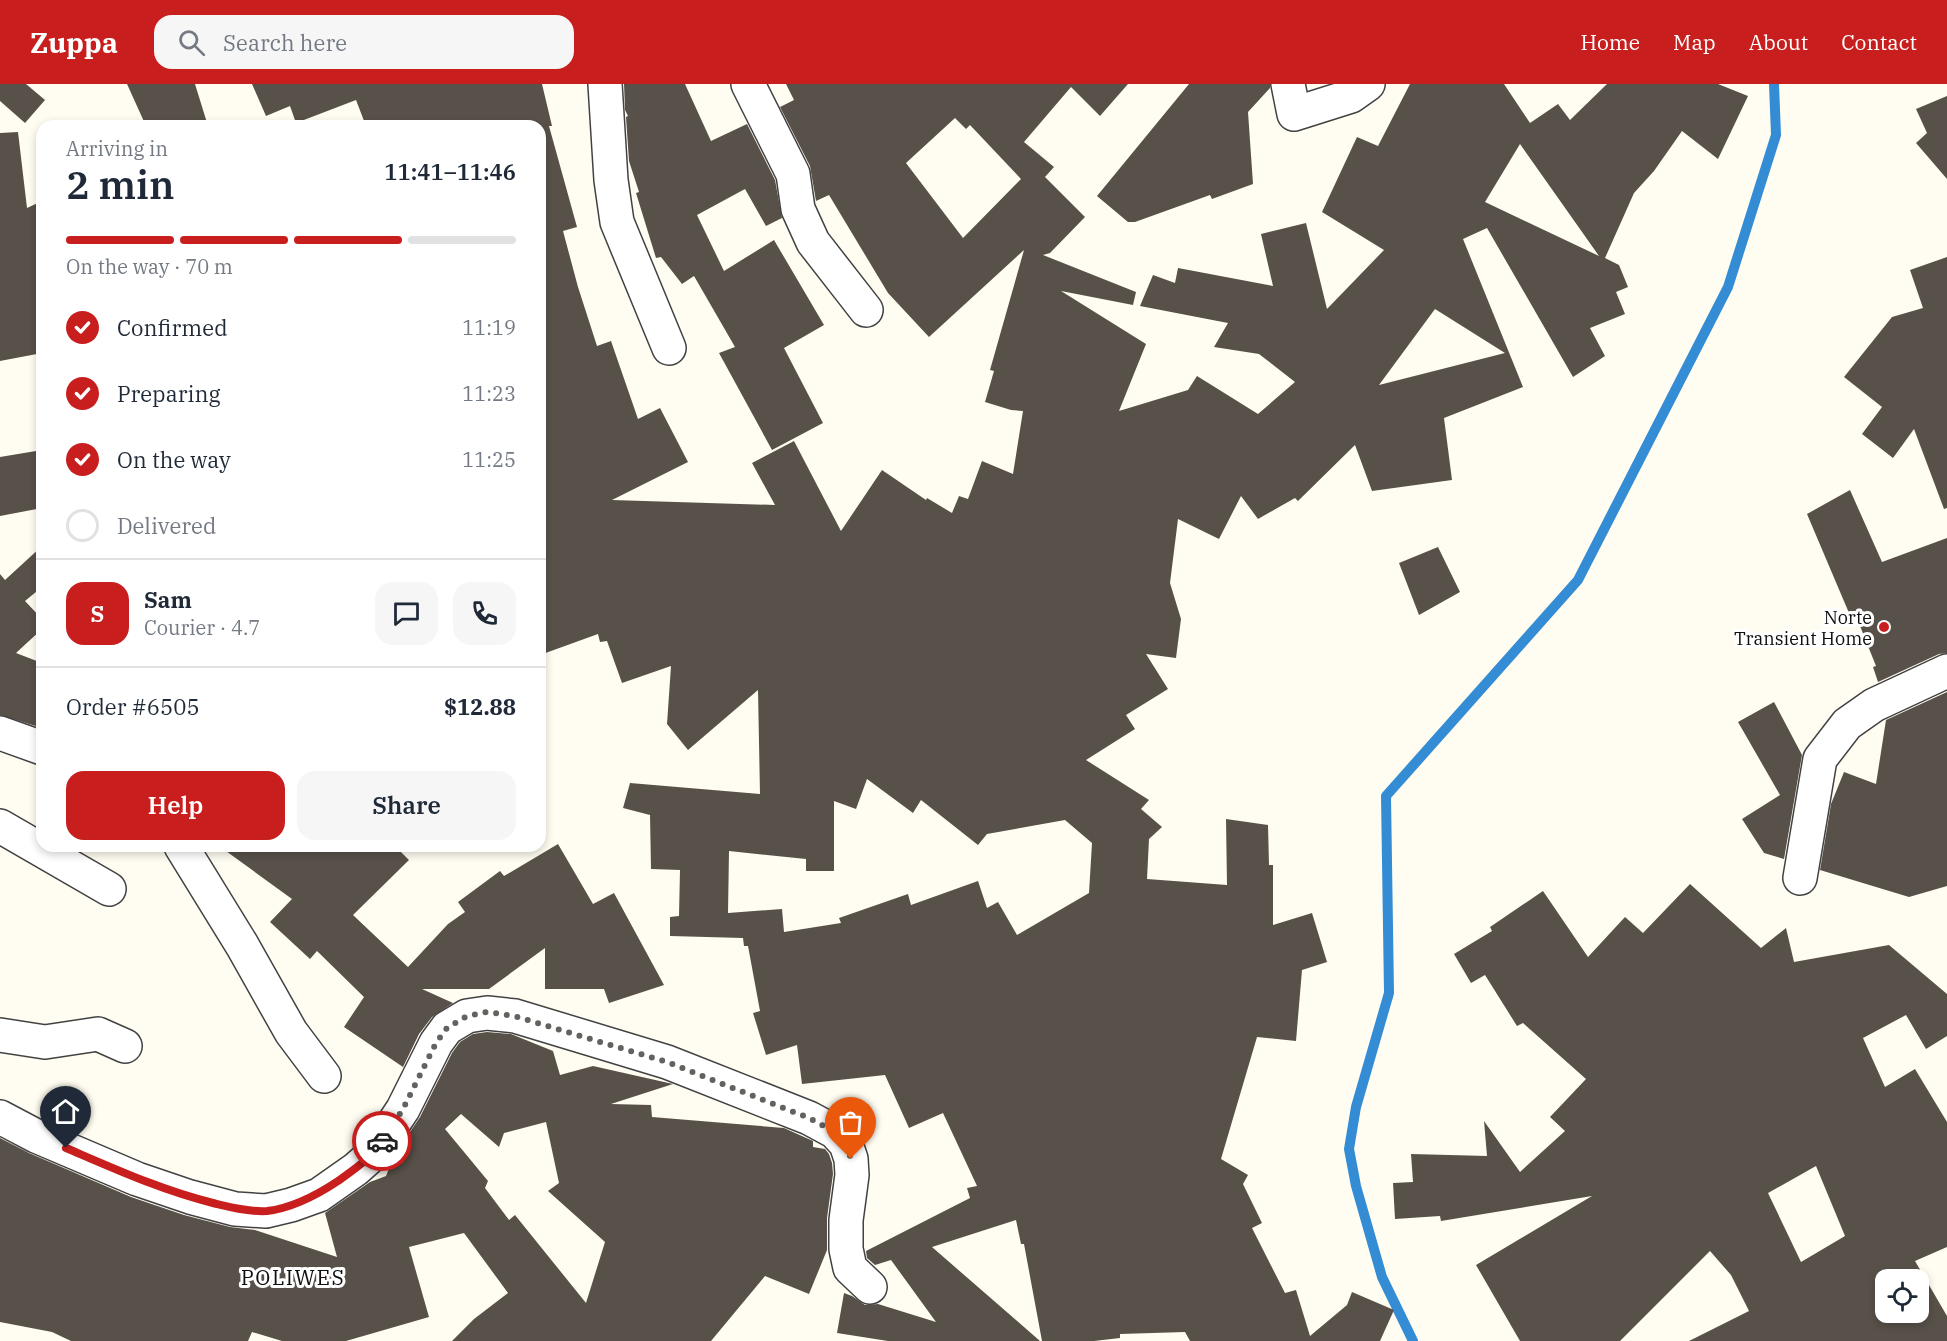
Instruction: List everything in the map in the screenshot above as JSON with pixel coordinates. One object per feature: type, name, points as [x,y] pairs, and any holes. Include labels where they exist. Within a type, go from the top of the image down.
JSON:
[{"type":"street","points":[[605,84],[611,180],[617,222],[669,348]]},
{"type":"street","points":[[748,84],[794,174],[798,209],[813,242],[866,310]]},
{"type":"street","points":[[1291,99],[1351,96],[1368,84]]},
{"type":"street","points":[[1800,878],[1820,759],[1846,724],[1874,705],[1947,671]]},
{"type":"street","points":[[0,733],[36,746]]},
{"type":"street","points":[[0,826],[36,847]]},
{"type":"street","points":[[45,852],[109,889]]},
{"type":"street","points":[[185,852],[242,945],[291,1032],[324,1076]]},
{"type":"street","points":[[0,1117],[36,1136],[137,1179],[235,1209],[266,1211],[319,1195],[374,1153],[403,1109],[436,1043],[447,1028],[467,1016],[487,1012],[514,1016],[667,1062],[809,1118],[835,1132],[846,1144],[851,1159],[852,1175],[846,1220],[846,1249],[850,1268],[870,1287]]},
{"type":"street","points":[[0,1035],[45,1042],[98,1034],[125,1046]]},
{"type":"building","points":[[0,84],[26,84],[45,100],[25,123],[0,101]]},
{"type":"building","points":[[127,84],[195,84],[206,120],[143,120]]},
{"type":"building","points":[[252,84],[542,84],[552,126],[549,126],[577,227],[563,231],[597,346],[611,341],[638,419],[660,408],[688,462],[612,500],[775,505],[752,463],[794,441],[841,531],[882,470],[926,500],[927,498],[952,513],[959,496],[968,499],[982,461],[1013,474],[1023,411],[985,402],[994,371],[990,370],[1024,250],[929,337],[888,293],[829,195],[816,201],[810,166],[780,107],[794,100],[786,84],[1128,84],[1100,116],[1071,87],[1024,142],[1054,167],[1045,177],[1085,217],[1050,253],[1043,255],[1136,292],[1133,305],[1061,291],[1146,344],[1119,411],[1188,390],[1197,376],[1258,414],[1295,382],[1259,354],[1214,347],[1228,323],[1140,306],[1153,275],[1175,283],[1178,268],[1273,286],[1261,234],[1306,223],[1327,309],[1384,250],[1322,212],[1357,137],[1378,146],[1410,84],[1504,84],[1530,123],[1558,104],[1570,120],[1607,84],[1718,84],[1748,96],[1718,159],[1682,131],[1654,171],[1634,193],[1605,258],[1619,265],[1628,287],[1616,292],[1625,314],[1590,328],[1605,356],[1573,377],[1487,228],[1463,239],[1523,387],[1444,418],[1452,480],[1372,491],[1355,445],[1298,501],[1295,498],[1258,519],[1241,496],[1219,539],[1178,519],[1170,583],[1181,619],[1176,658],[1146,654],[1168,689],[1126,715],[1135,729],[1086,760],[1149,800],[1141,809],[1162,827],[1149,839],[1147,879],[1227,885],[1226,819],[1268,825],[1269,865],[1273,865],[1273,925],[1312,913],[1327,962],[1302,970],[1296,1041],[1257,1037],[1221,1159],[1248,1175],[1243,1184],[1262,1223],[1252,1228],[1285,1293],[1296,1290],[1310,1336],[1347,1305],[1352,1292],[1394,1310],[1380,1341],[1190,1341],[1185,1332],[1120,1334],[1120,1338],[1094,1341],[1042,1341],[1024,1244],[1021,1244],[1016,1220],[932,1247],[1040,1341],[888,1341],[837,1333],[844,1293],[865,1305],[878,1304],[936,1322],[891,1260],[875,1265],[867,1258],[866,1251],[970,1198],[967,1188],[977,1186],[943,1113],[909,1128],[885,1075],[802,1084],[797,1045],[766,1055],[753,1013],[760,1011],[748,946],[744,946],[743,938],[670,936],[670,917],[679,916],[680,870],[651,869],[650,815],[623,808],[630,783],[760,794],[758,690],[688,750],[667,724],[671,666],[622,683],[607,641],[600,642],[598,634],[546,653],[546,120],[364,120],[356,100],[304,120],[295,120],[290,106],[266,116]],"holes":[[[955,118],[966,129],[970,125],[1021,179],[963,238],[906,163]],[[1520,144],[1599,256],[1485,202]],[[1435,309],[1505,353],[1379,385]],[[867,779],[913,813],[921,800],[978,845],[987,834],[1065,820],[1092,843],[1089,893],[1017,935],[998,902],[987,908],[978,881],[911,905],[908,894],[839,918],[841,923],[784,932],[782,909],[728,913],[729,851],[806,859],[806,871],[834,871],[834,801],[856,809]]]},
{"type":"building","points":[[624,84],[685,84],[711,141],[747,124],[775,180],[782,218],[766,226],[745,189],[697,215],[724,271],[774,240],[824,325],[784,348],[823,423],[772,450],[719,353],[735,347],[694,276],[682,284],[661,257],[656,258],[636,193],[639,192],[629,161],[626,117],[628,116],[625,110]]},
{"type":"building","points":[[1189,84],[1270,84],[1270,88],[1248,112],[1253,184],[1212,199],[1210,195],[1135,222],[1128,222],[1097,196]]},
{"type":"building","points":[[1947,96],[1947,179],[1916,143],[1927,133],[1916,109]]},
{"type":"building","points":[[18,132],[27,208],[36,204],[36,354],[0,361],[0,133]]},
{"type":"building","points":[[1947,257],[1947,508],[1944,509],[1914,429],[1893,458],[1862,434],[1882,407],[1844,377],[1892,317],[1923,308],[1910,270]]},
{"type":"building","points":[[36,451],[36,509],[0,516],[0,457]]},
{"type":"building","points":[[1850,490],[1882,562],[1947,538],[1947,653],[1939,654],[1878,682],[1873,667],[1876,666],[1854,611],[1849,613],[1807,514]]},
{"type":"building","points":[[1438,547],[1460,592],[1419,615],[1399,563]]},
{"type":"building","points":[[36,552],[36,592],[25,601],[36,613],[36,635],[16,653],[36,661],[36,726],[0,715],[0,574],[5,580]]},
{"type":"building","points":[[1947,692],[1947,886],[1909,897],[1820,870],[1831,804],[1844,772],[1876,784],[1886,720]]},
{"type":"building","points":[[1774,702],[1802,755],[1784,859],[1764,853],[1742,819],[1780,795],[1738,722]]},
{"type":"building","points":[[558,844],[593,904],[614,893],[664,985],[609,1003],[604,989],[545,989],[545,948],[489,989],[422,989],[453,1003],[432,1017],[419,1034],[403,1067],[344,1027],[364,997],[317,951],[310,959],[270,922],[292,899],[227,852],[401,852],[409,860],[353,915],[408,967],[448,924],[465,912],[458,902],[500,871],[504,876]]},
{"type":"building","points":[[1690,884],[1761,948],[1786,928],[1794,962],[1889,945],[1947,994],[1947,1036],[1926,1049],[1906,1015],[1863,1038],[1885,1087],[1915,1069],[1947,1122],[1947,1247],[1915,1261],[1920,1269],[1875,1269],[1875,1323],[1929,1323],[1929,1285],[1947,1316],[1947,1341],[1689,1341],[1749,1311],[1731,1275],[1710,1251],[1620,1341],[1520,1341],[1476,1265],[1592,1196],[1441,1221],[1440,1216],[1395,1219],[1393,1183],[1413,1182],[1411,1154],[1487,1156],[1484,1121],[1520,1172],[1565,1131],[1550,1117],[1586,1079],[1523,1023],[1517,1026],[1485,975],[1471,983],[1454,954],[1492,931],[1490,927],[1543,891],[1588,957],[1625,917],[1643,933]],"holes":[[[1816,1166],[1845,1236],[1801,1262],[1768,1193]]]},
{"type":"building","points":[[487,1032],[511,1034],[553,1051],[560,1075],[593,1066],[673,1084],[611,1104],[651,1105],[652,1117],[784,1128],[813,1141],[813,1147],[825,1149],[832,1163],[833,1174],[827,1218],[827,1250],[809,1294],[765,1276],[711,1341],[452,1341],[474,1319],[508,1293],[464,1233],[409,1247],[429,1317],[346,1341],[282,1341],[252,1332],[248,1341],[71,1341],[52,1332],[0,1322],[0,1138],[131,1197],[184,1215],[230,1227],[255,1230],[337,1257],[325,1213],[370,1182],[386,1176],[394,1156],[420,1117],[452,1053],[460,1042],[473,1034]],"holes":[[[461,1114],[499,1147],[504,1133],[546,1122],[559,1183],[548,1191],[605,1242],[586,1303],[515,1215],[509,1220],[485,1188],[488,1181],[445,1129]]]},
{"type":"waterway","points":[[1413,1341],[1382,1277],[1356,1186],[1349,1149],[1356,1107],[1389,993],[1386,796],[1578,580],[1728,287],[1776,135],[1774,84]]},
{"type":"way so far","points":[[382,1141],[403,1109],[436,1043],[447,1028],[467,1016],[487,1012],[514,1016],[667,1062],[809,1118],[835,1132],[846,1144],[851,1159]]},
{"type":"place","name":"Norte Transient Home","points":[[1884,627]]},
{"type":"district","name":"POLIWES","points":[[293,1277]]},
{"type":"route","points":[[66,1148],[137,1179],[190,1197],[235,1209],[266,1211],[319,1195],[356,1169],[374,1153],[382,1141]]}]
